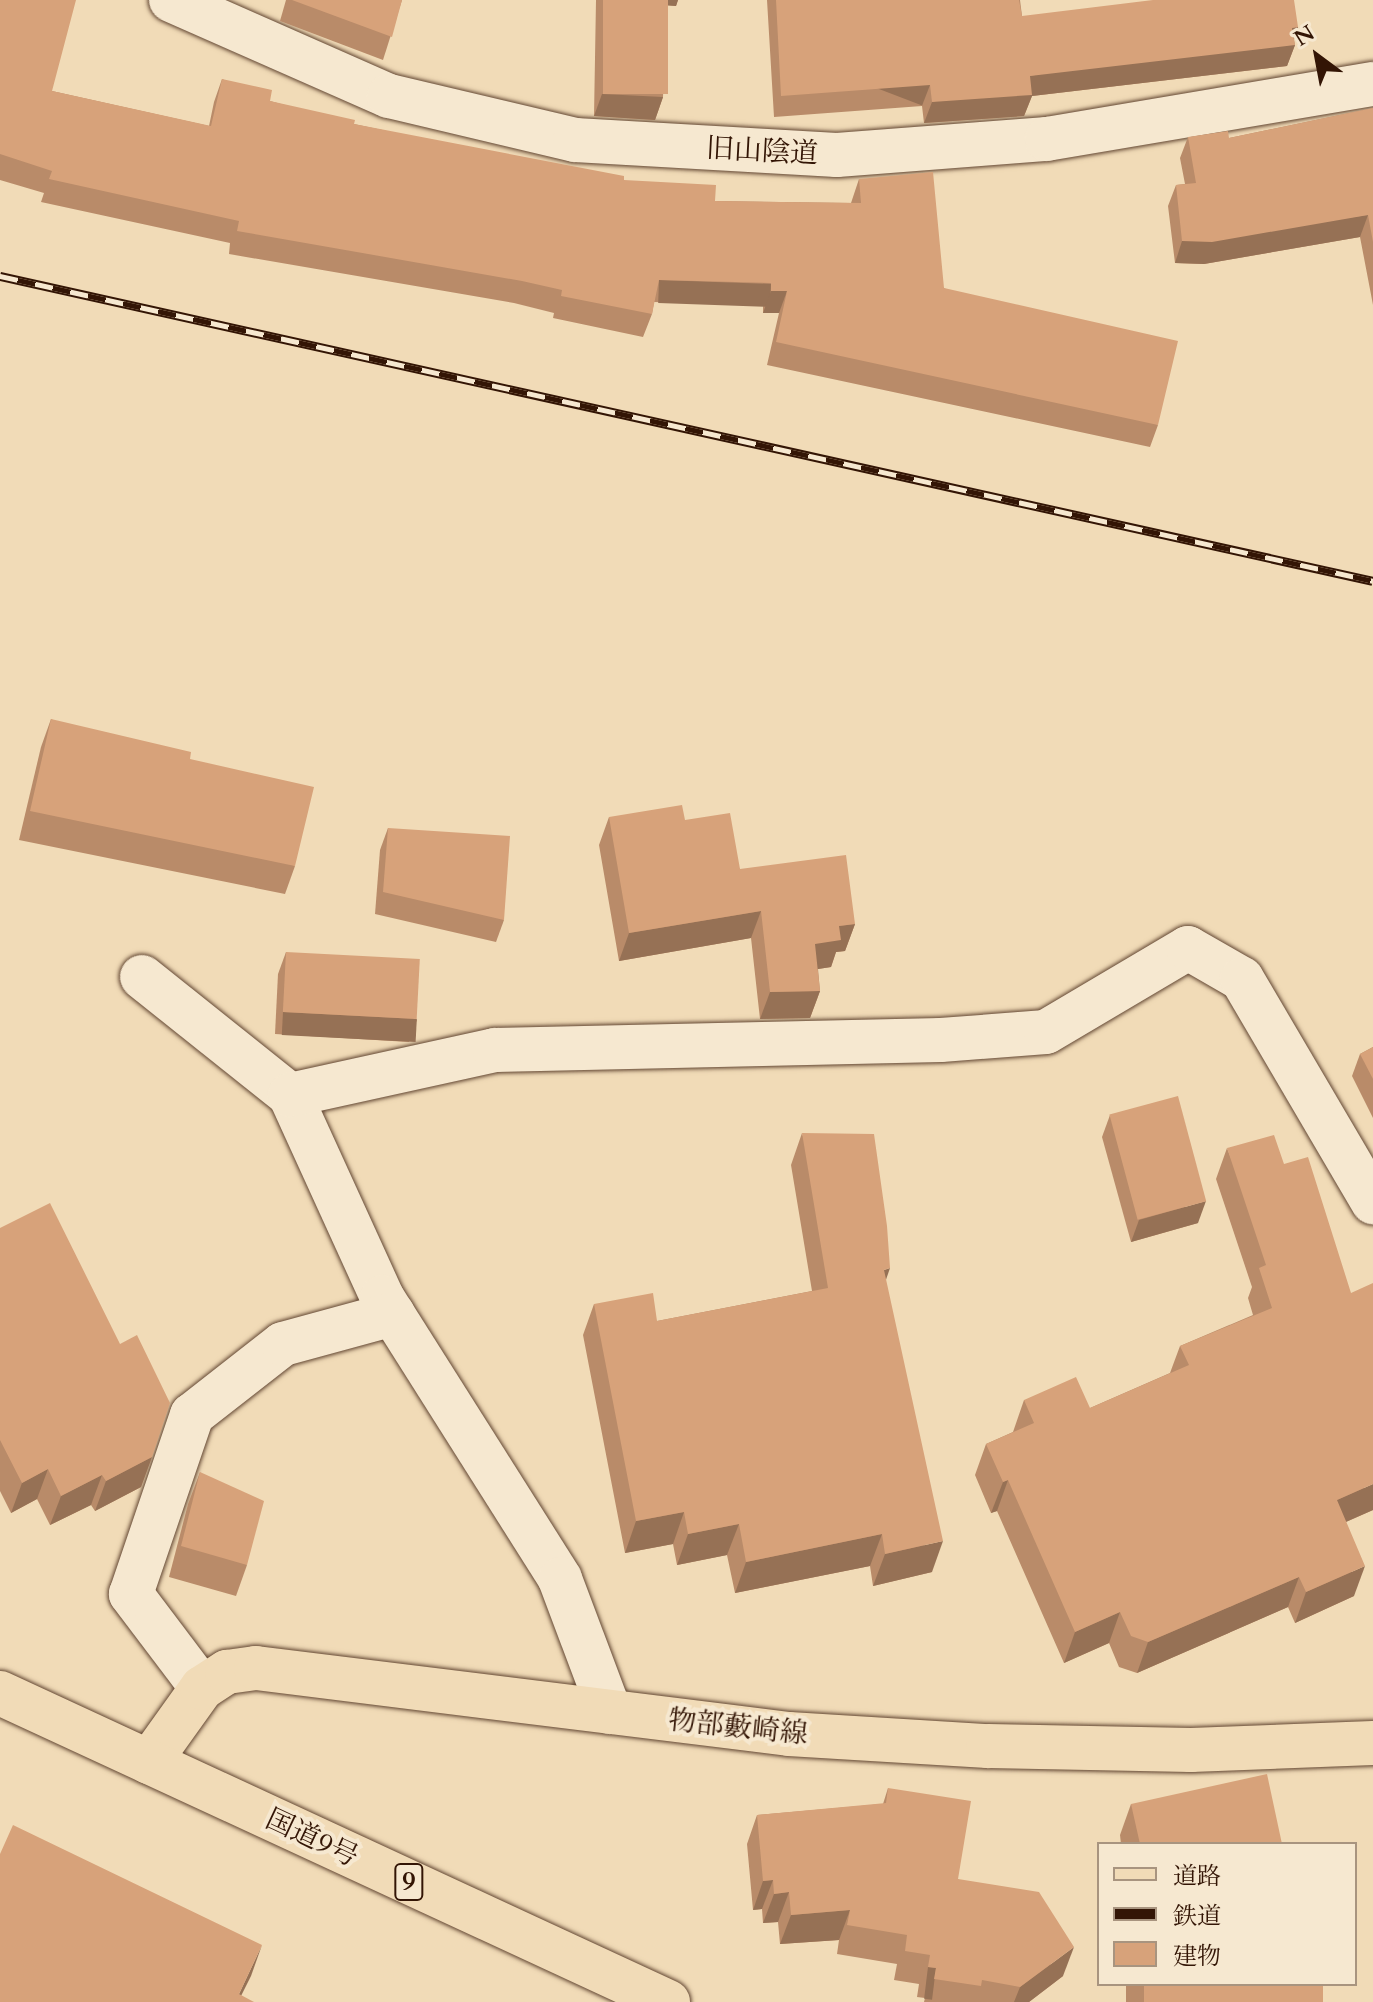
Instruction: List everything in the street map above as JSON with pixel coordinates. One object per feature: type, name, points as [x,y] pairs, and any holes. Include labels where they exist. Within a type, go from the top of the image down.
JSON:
[{"type":"main road","name":"物部藪崎線","points":[[149,1762],[202,1688],[227,1672],[256,1668],[789,1734],[988,1746],[1191,1750],[1373,1743]]},
{"type":"main road","name":"国道9号","points":[[0,1693],[668,2002]]},
{"type":"street","name":"旧山陰道","points":[[171,0],[389,96],[575,140],[837,155],[1047,139],[1373,84]]},
{"type":"street","points":[[290,1095],[495,1050],[941,1040],[1046,1032],[1188,948],[1242,979],[1373,1202]]},
{"type":"street","points":[[142,977],[290,1095],[393,1314],[560,1579],[610,1712]]},
{"type":"street","points":[[202,1688],[131,1594],[192,1415],[283,1344],[393,1314]]},
{"type":"building","points":[[0,0],[76,0],[52,91],[211,126],[222,79],[272,90],[270,101],[355,120],[354,124],[624,176],[624,180],[716,185],[715,201],[861,203],[859,179],[933,172],[944,288],[1178,341],[1158,425],[776,342],[787,291],[771,291],[771,283],[659,280],[652,314],[561,296],[562,290],[522,281],[237,231],[239,221],[49,179],[52,171],[0,154]]},
{"type":"building","points":[[292,0],[402,0],[392,37]]},
{"type":"building","points":[[603,0],[668,0],[668,94],[603,94]]},
{"type":"building","points":[[776,0],[1019,0],[1022,16],[1153,0],[1294,0],[1298,27],[1292,28],[1295,45],[1030,76],[1032,95],[932,102],[930,85],[781,96]]},
{"type":"building","points":[[1373,108],[1373,242],[1368,215],[1212,242],[1182,241],[1176,185],[1196,183],[1188,137],[1228,131],[1229,138]]},
{"type":"building","points":[[51,719],[191,752],[190,759],[314,787],[295,866],[30,811]]},
{"type":"building","points":[[682,805],[685,820],[730,813],[740,869],[846,855],[855,924],[839,926],[841,940],[815,944],[820,991],[770,992],[761,911],[629,933],[609,817]]},
{"type":"building","points":[[388,828],[510,836],[504,920],[383,892]]},
{"type":"building","points":[[286,952],[420,959],[417,1019],[283,1012]]},
{"type":"building","points":[[1373,1047],[1373,1079],[1360,1054]]},
{"type":"building","points":[[1178,1096],[1206,1201],[1138,1220],[1109,1114]]},
{"type":"building","points":[[802,1133],[874,1134],[887,1226],[890,1268],[884,1270],[943,1541],[885,1554],[882,1534],[746,1562],[739,1524],[688,1534],[684,1512],[636,1521],[594,1304],[653,1293],[657,1321],[828,1288]]},
{"type":"building","points":[[1274,1135],[1284,1164],[1308,1157],[1351,1293],[1373,1283],[1373,1484],[1337,1500],[1365,1566],[1306,1592],[1299,1577],[1148,1642],[1131,1636],[1120,1612],[1075,1632],[1008,1480],[1003,1482],[986,1444],[1034,1423],[1024,1400],[1076,1377],[1090,1408],[1189,1365],[1180,1346],[1272,1308],[1259,1268],[1266,1265],[1227,1148]]},
{"type":"building","points":[[50,1203],[120,1344],[137,1335],[170,1403],[152,1457],[106,1481],[102,1475],[61,1496],[48,1469],[22,1483],[0,1440],[0,1228]]},
{"type":"building","points":[[200,1472],[264,1501],[247,1565],[181,1546]]},
{"type":"building","points":[[1267,1774],[1282,1842],[1140,1842],[1131,1804]]},
{"type":"building","points":[[888,1788],[971,1801],[958,1879],[1039,1892],[1074,1947],[1020,1987],[982,1980],[981,1986],[934,1979],[936,1968],[928,1967],[930,1955],[905,1951],[907,1935],[847,1925],[850,1910],[791,1915],[789,1892],[774,1894],[773,1880],[763,1881],[757,1815],[886,1803]]},
{"type":"building","points":[[13,1825],[262,1945],[239,1994],[254,2002],[0,2002],[0,1854]]},
{"type":"building","points":[[1144,1986],[1323,1986],[1323,2002],[1144,2002]]},
{"type":"railway","points":[[0,276],[1373,581]]}]
